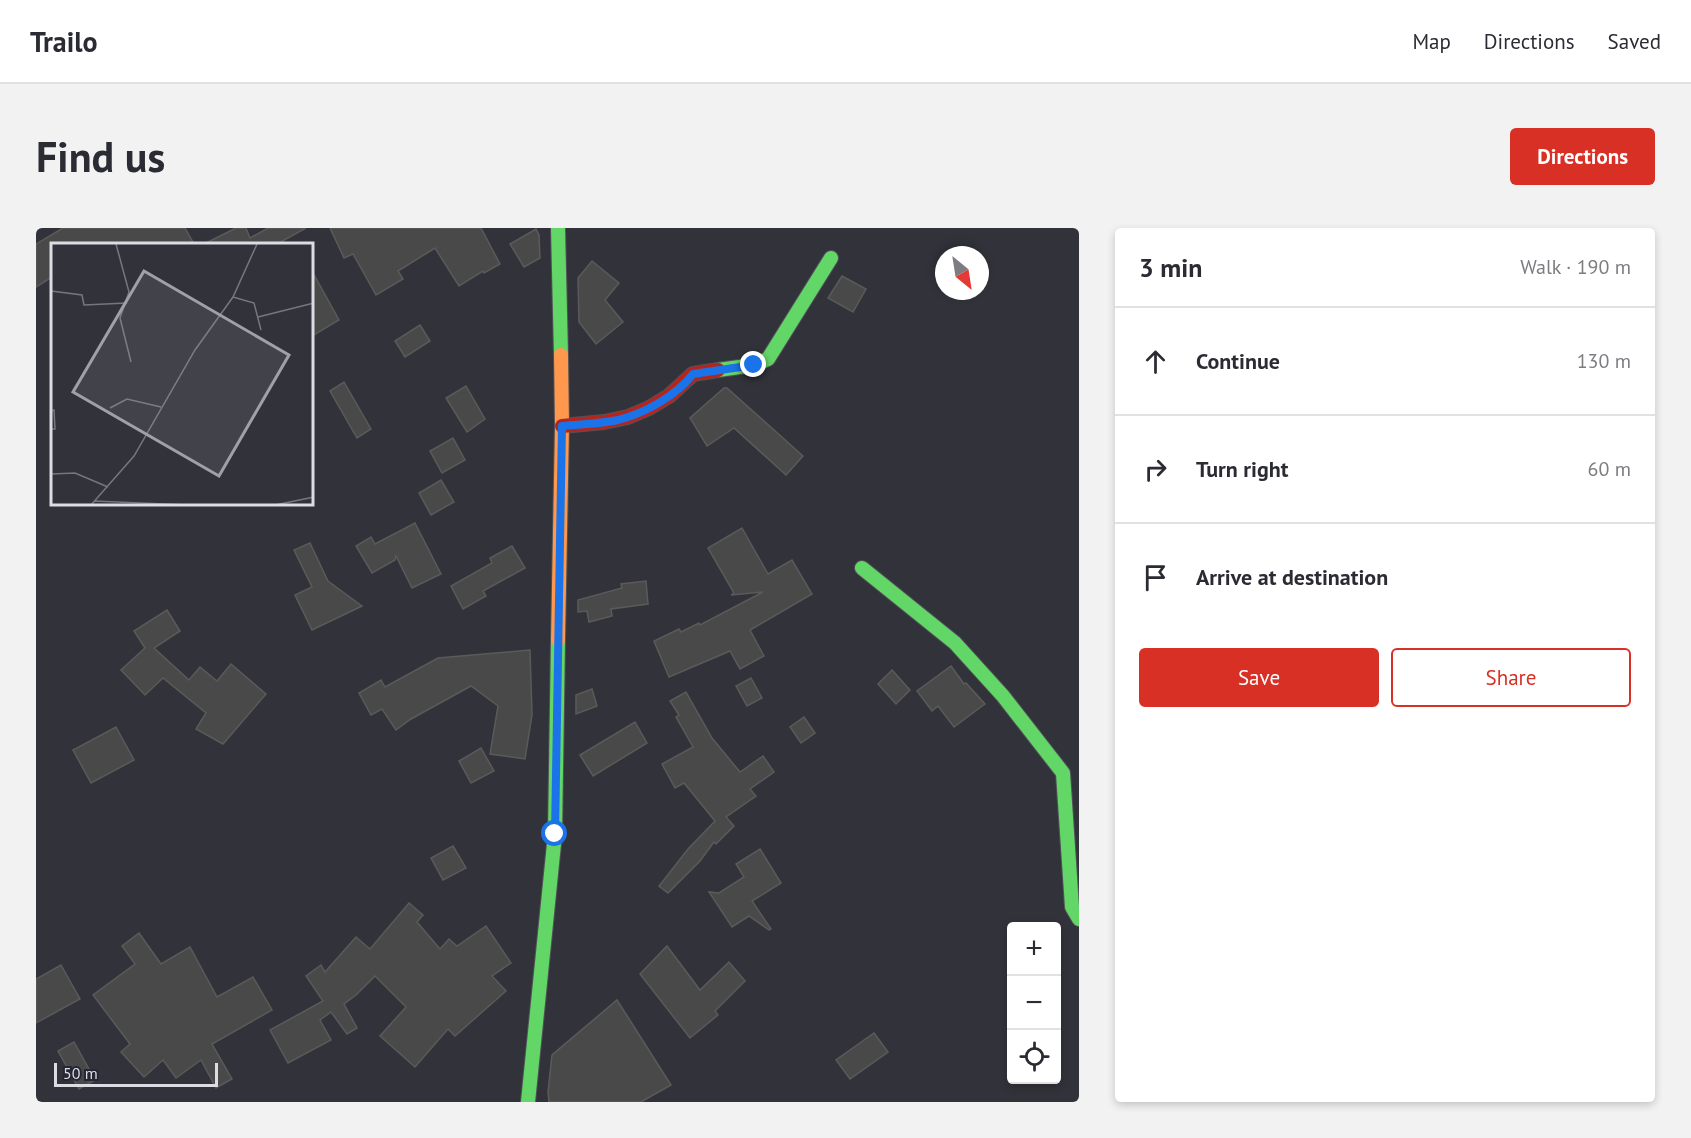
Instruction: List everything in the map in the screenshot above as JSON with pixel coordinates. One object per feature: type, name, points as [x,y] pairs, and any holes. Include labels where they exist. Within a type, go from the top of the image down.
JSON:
[{"type":"main road","points":[[528,1102],[555,834],[562,426],[558,228]]},
{"type":"main road","points":[[562,426],[617,420],[648,409],[684,386],[693,374],[754,365],[768,359],[831,258]]},
{"type":"main road","points":[[862,568],[955,642],[1003,696],[1063,773],[1072,907],[1079,919]]},
{"type":"building","points":[[63,228],[185,228],[193,243],[51,243],[51,278],[36,287],[36,244]]},
{"type":"building","points":[[236,228],[246,228],[250,238],[268,228],[306,228],[279,243],[206,243]]},
{"type":"building","points":[[330,228],[481,228],[500,264],[484,273],[483,271],[459,286],[435,248],[398,271],[403,279],[376,295],[353,254],[344,258]]},
{"type":"building","points":[[536,229],[539,235],[540,258],[524,267],[510,244]]},
{"type":"building","points":[[592,261],[619,283],[605,300],[623,322],[596,344],[579,322],[578,278]]},
{"type":"building","points":[[314,275],[339,320],[314,335]]},
{"type":"building","points":[[842,276],[866,289],[853,312],[828,298]]},
{"type":"building","points":[[420,325],[430,341],[405,357],[395,341]]},
{"type":"building","points":[[344,382],[371,429],[357,438],[330,391]]},
{"type":"building","points":[[466,386],[485,419],[467,432],[446,398]]},
{"type":"building","points":[[724,388],[727,388],[803,456],[786,475],[734,428],[707,446],[690,418]]},
{"type":"building","points":[[453,438],[465,460],[442,473],[430,451]]},
{"type":"building","points":[[441,480],[454,502],[431,515],[419,493]]},
{"type":"building","points":[[415,523],[441,574],[412,588],[396,556],[395,560],[372,573],[356,546],[371,537],[375,544]]},
{"type":"building","points":[[742,528],[768,574],[792,560],[812,594],[750,630],[764,656],[740,669],[730,651],[669,677],[654,641],[679,629],[681,632],[699,623],[700,625],[763,592],[731,595],[734,593],[708,548]]},
{"type":"building","points":[[310,543],[328,581],[362,606],[312,630],[295,595],[312,587],[294,550]]},
{"type":"building","points":[[512,546],[525,568],[483,591],[486,596],[463,609],[451,586],[492,563],[490,558]]},
{"type":"building","points":[[646,581],[648,604],[611,609],[612,616],[589,622],[587,611],[578,612],[578,600],[622,588],[621,584]]},
{"type":"building","points":[[167,610],[180,631],[154,648],[189,680],[200,667],[217,681],[231,664],[266,694],[223,744],[196,729],[206,713],[163,678],[145,695],[121,670],[145,648],[134,631]]},
{"type":"building","points":[[530,650],[532,715],[525,759],[490,754],[498,706],[471,686],[411,719],[396,730],[382,709],[371,715],[359,693],[381,680],[385,687],[438,658]]},
{"type":"building","points":[[951,666],[964,684],[966,683],[985,704],[954,727],[938,706],[932,711],[917,691]]},
{"type":"building","points":[[892,670],[910,690],[896,704],[878,684]]},
{"type":"building","points":[[751,678],[762,698],[747,706],[736,686]]},
{"type":"building","points":[[592,689],[597,706],[576,714],[576,695]]},
{"type":"building","points":[[686,692],[712,738],[740,772],[763,756],[774,772],[750,789],[756,796],[726,817],[734,826],[716,844],[714,842],[700,861],[668,893],[659,886],[688,849],[715,821],[684,783],[675,788],[662,764],[693,747],[670,701]]},
{"type":"building","points":[[804,717],[815,733],[801,743],[790,727]]},
{"type":"building","points":[[635,722],[647,743],[593,776],[580,755]]},
{"type":"building","points":[[116,727],[134,760],[91,783],[73,750]]},
{"type":"building","points":[[481,748],[494,771],[471,783],[459,761]]},
{"type":"building","points":[[453,846],[466,868],[443,880],[431,858]]},
{"type":"building","points":[[760,849],[781,883],[752,901],[771,929],[769,930],[749,916],[732,927],[709,892],[719,893],[744,877],[736,864]]},
{"type":"building","points":[[409,903],[423,915],[417,922],[440,949],[449,939],[457,946],[486,926],[511,963],[492,976],[506,991],[455,1036],[448,1029],[415,1067],[380,1036],[406,1007],[375,976],[344,1004],[357,1028],[347,1034],[331,1012],[320,1020],[331,1040],[288,1063],[270,1030],[323,1001],[306,976],[321,965],[325,972],[356,937],[370,949]]},
{"type":"building","points":[[139,933],[161,964],[190,947],[217,997],[253,977],[272,1010],[212,1044],[232,1079],[216,1088],[201,1060],[176,1078],[163,1060],[144,1077],[121,1052],[130,1044],[93,995],[135,964],[122,946]]},
{"type":"building","points":[[667,946],[700,990],[729,962],[745,981],[715,1011],[718,1015],[690,1038],[640,974]]},
{"type":"building","points":[[61,965],[80,999],[36,1023],[36,979]]},
{"type":"building","points":[[617,1000],[671,1085],[641,1102],[549,1102],[552,1055]]},
{"type":"building","points":[[874,1033],[888,1052],[850,1079],[836,1060]]},
{"type":"building","points":[[74,1042],[95,1080],[79,1089],[58,1051]]},
{"type":"traffic: fast","points":[[558,228],[561,355]]},
{"type":"traffic: fast","points":[[718,370],[754,365],[768,359],[831,258]]},
{"type":"traffic: fast","points":[[862,568],[955,643],[1003,696],[1063,773],[1072,907],[1079,919]]},
{"type":"traffic: fast","points":[[528,1102],[555,834],[558,640]]},
{"type":"traffic: slow","points":[[558,640],[561,355]]},
{"type":"traffic: jam","points":[[562,426],[628,417],[669,396],[693,374],[718,370]]},
{"type":"route","points":[[555,834],[562,426],[617,420],[648,409],[684,386],[693,374],[754,365]]}]
